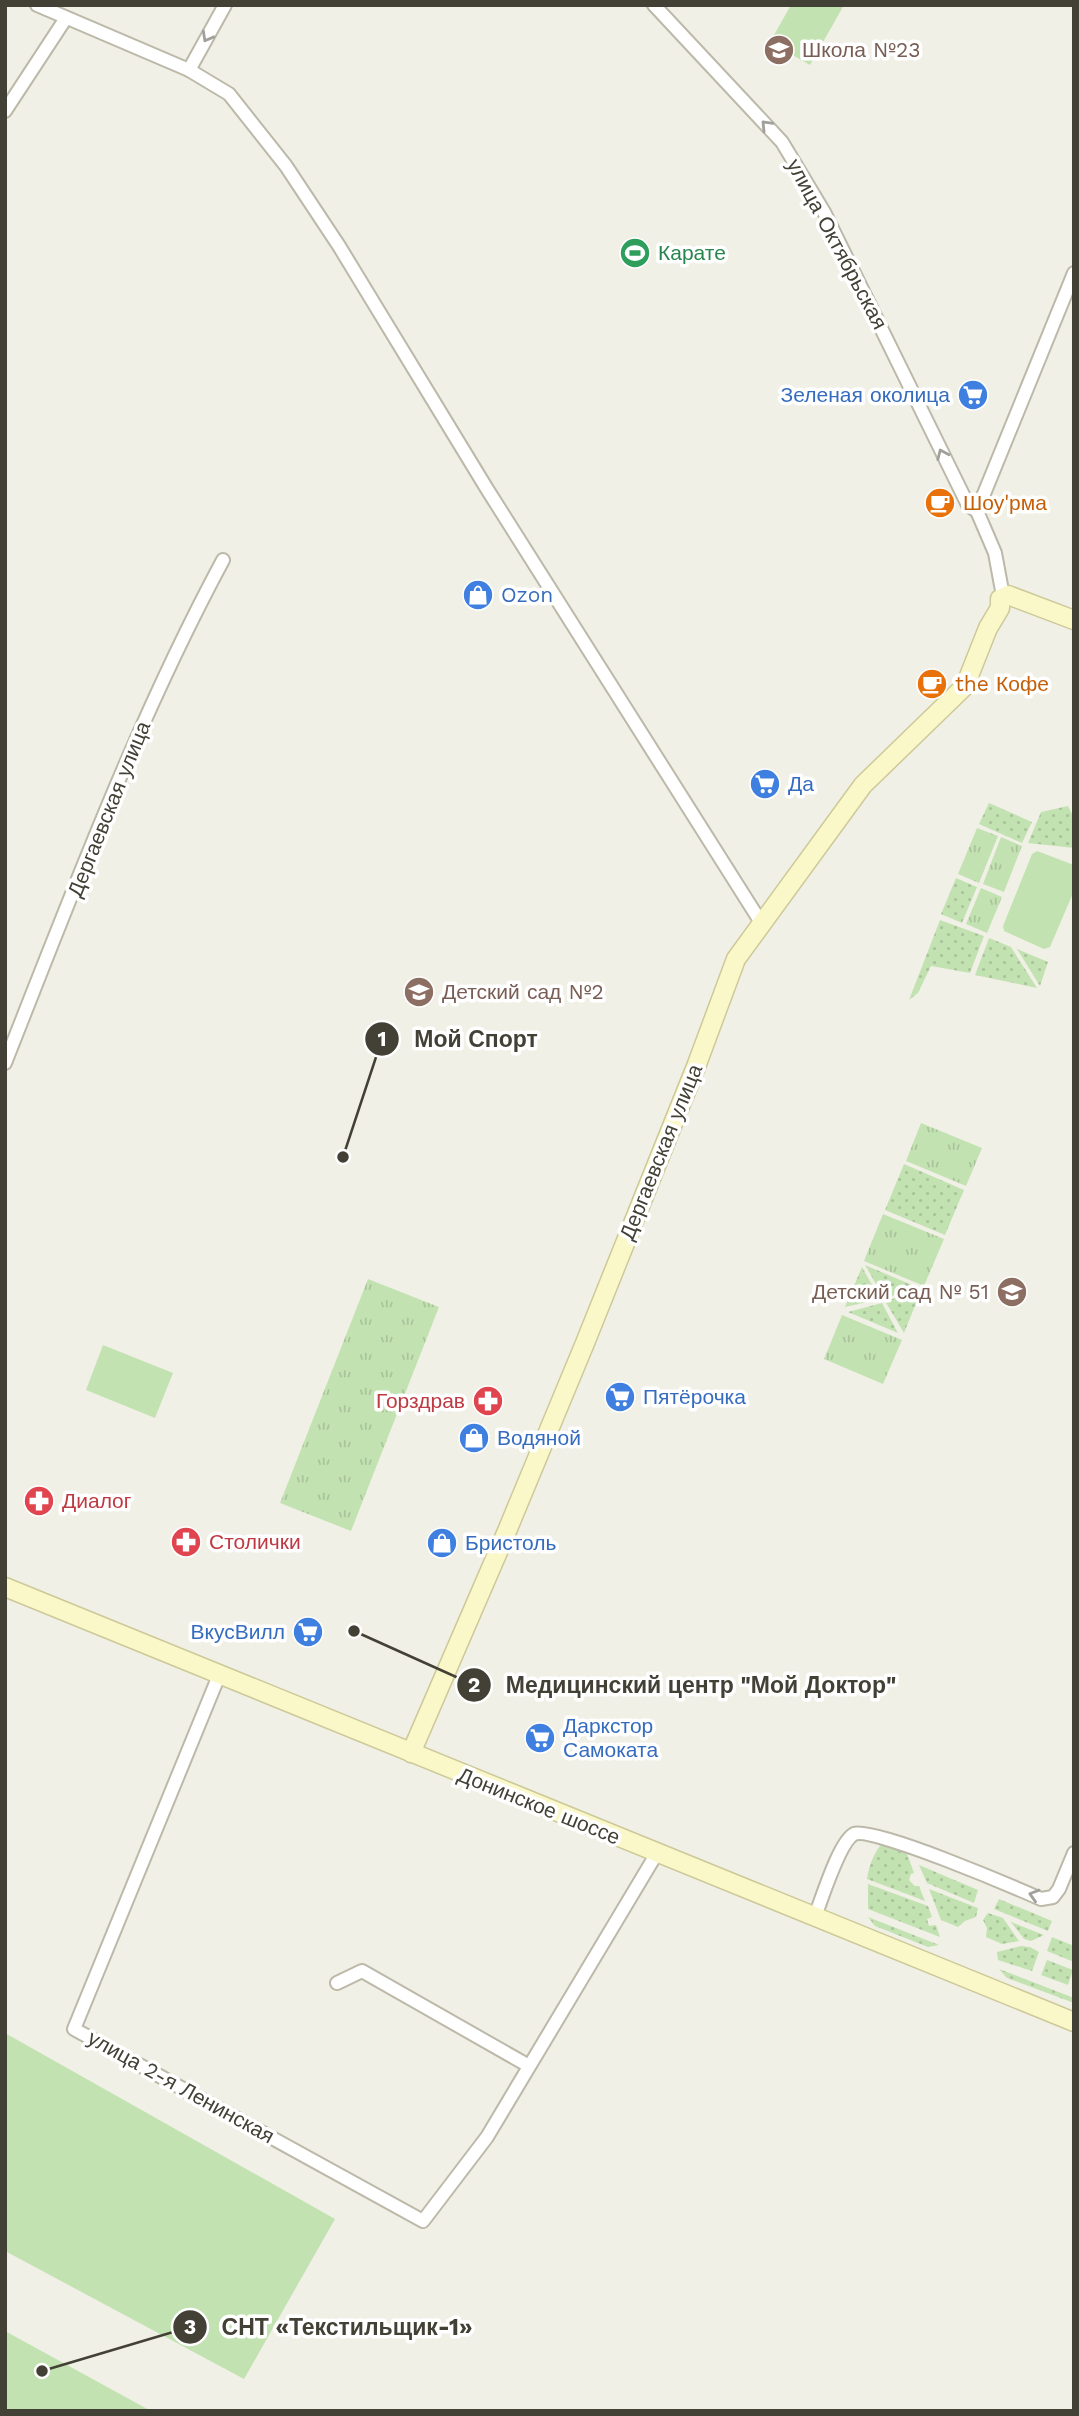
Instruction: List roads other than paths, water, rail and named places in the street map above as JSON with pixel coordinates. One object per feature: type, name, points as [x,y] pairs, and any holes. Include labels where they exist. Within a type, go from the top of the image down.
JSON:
[{"type":"street","points":[[37,5],[188,69],[229,94],[286,166],[339,246],[487,489],[762,924]]},
{"type":"street","points":[[188,69],[225,5]]},
{"type":"street","name":"улица Октябрьская","points":[[654,5],[782,142],[824,212],[968,505],[977,511],[995,553],[1006,601]]},
{"type":"street","points":[[5,111],[66,18]]},
{"type":"street","points":[[977,511],[1074,273]]},
{"type":"street","name":"Дергаевская улица","points":[[5,1063],[156,695],[223,560]]},
{"type":"street","points":[[1006,601],[1074,620]]},
{"type":"street","name":"Дергаевская улица","points":[[411,1753],[508,1531],[585,1343],[697,1064],[736,959],[863,785],[965,686],[988,628],[1006,601]]},
{"type":"street","name":"Донинское шоссе","points":[[5,1587],[1074,2022]]},
{"type":"street","name":"улица 2-я Ленинская","points":[[220,1673],[74,2029],[423,2221],[480,2148],[657,1853]]},
{"type":"street","points":[[815,1916],[844,1844],[854,1834],[866,1833],[907,1846],[1041,1899],[1053,1897],[1059,1889],[1074,1853]]},
{"type":"street","points":[[337,1983],[362,1971],[529,2066]]},
{"type":"place","name":"Школа №23","points":[[779,50]]},
{"type":"place","name":"Карате","points":[[635,253]]},
{"type":"place","name":"Зеленая околица","points":[[973,395]]},
{"type":"place","name":"Шоу'рма","points":[[940,503]]},
{"type":"place","name":"Ozon","points":[[478,595]]},
{"type":"place","name":"the Кофе","points":[[932,684]]},
{"type":"place","name":"Да","points":[[765,784]]},
{"type":"place","name":"Детский сад №2","points":[[419,992]]},
{"type":"place","name":"Мой Спорт","points":[[343,1157]]},
{"type":"place","name":"Детский сад № 51","points":[[1012,1292]]},
{"type":"place","name":"Пятёрочка","points":[[620,1397]]},
{"type":"place","name":"Горздрав","points":[[488,1401]]},
{"type":"place","name":"Водяной","points":[[474,1438]]},
{"type":"place","name":"Диалог","points":[[39,1501]]},
{"type":"place","name":"Столички","points":[[186,1542]]},
{"type":"place","name":"Бристоль","points":[[442,1543]]},
{"type":"place","name":"Медицинский центр \"Мой Доктор\"","points":[[354,1631]]},
{"type":"place","name":"ВкусВилл","points":[[308,1632]]},
{"type":"place","name":"Даркстор Самоката","points":[[540,1738]]},
{"type":"place","name":"СНТ «Текстильщик-1»","points":[[42,2371]]}]
